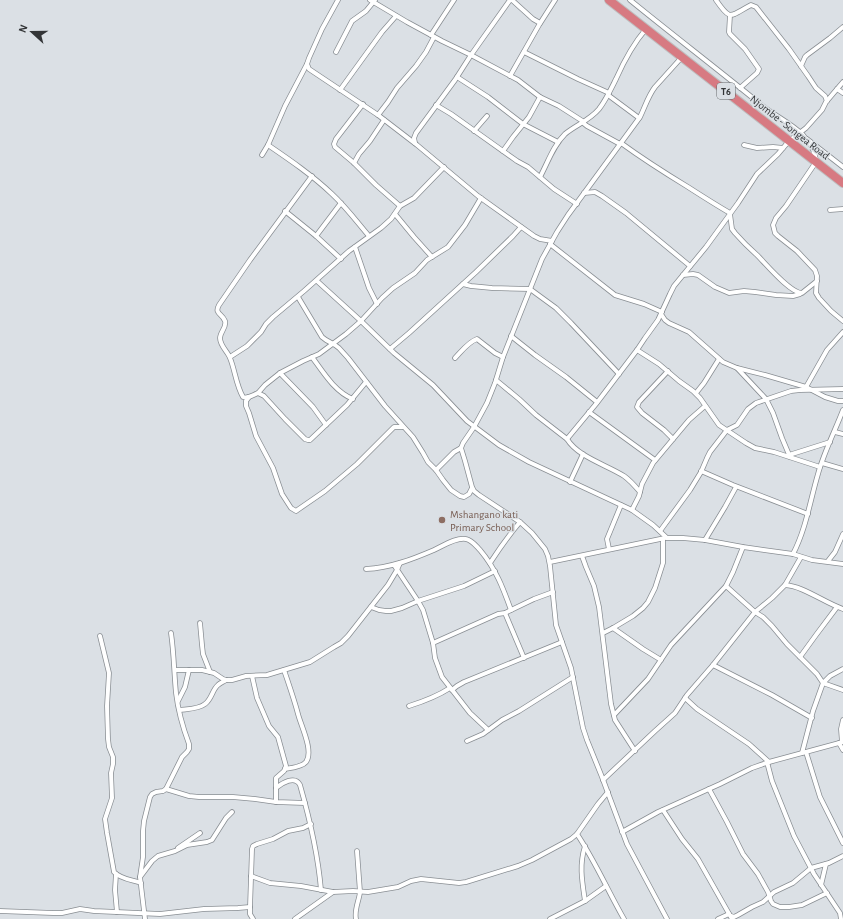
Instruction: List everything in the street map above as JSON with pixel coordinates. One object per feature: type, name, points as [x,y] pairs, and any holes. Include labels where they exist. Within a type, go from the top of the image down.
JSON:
[{"type":"highway","name":"Njombe - Songea Road","points":[[609,0],[843,183]]},
{"type":"street","points":[[262,155],[307,64],[322,28],[338,0]]},
{"type":"street","points":[[378,115],[397,88],[426,52],[432,36],[454,0]]},
{"type":"street","points":[[415,143],[414,136],[511,0],[540,23]]},
{"type":"street","points":[[510,76],[555,0]]},
{"type":"street","points":[[630,0],[764,107],[800,132],[805,138],[814,152],[816,162],[776,218],[773,225],[775,233],[797,251],[815,270],[817,276],[816,293],[831,311],[843,321]]},
{"type":"street","points":[[716,0],[724,11],[730,15],[741,12],[751,6],[756,7],[816,88],[825,96],[827,101]]},
{"type":"street","points":[[336,52],[352,21],[366,10],[373,1],[432,36],[526,85],[540,96],[583,122],[587,126],[621,143],[645,160],[730,213]]},
{"type":"street","points":[[730,15],[730,34],[745,49],[758,69],[757,73],[740,88]]},
{"type":"street","points":[[340,90],[382,32],[396,16]]},
{"type":"street","points":[[801,66],[807,55],[843,27]]},
{"type":"street","points":[[540,177],[558,142],[566,133],[595,114],[600,108],[609,94],[631,49],[646,28]]},
{"type":"street","points":[[524,52],[609,94],[639,118]]},
{"type":"street","points":[[436,470],[454,452],[461,448],[487,403],[511,336],[542,259],[557,232],[639,118],[655,86],[682,57]]},
{"type":"street","points":[[307,64],[309,69],[363,104],[415,143],[481,198],[534,236],[551,243],[615,295],[644,304],[661,313],[665,320],[689,332],[723,362],[737,368],[806,387],[825,397],[843,401]]},
{"type":"street","points":[[457,77],[488,97],[523,124],[558,142]]},
{"type":"street","points":[[567,438],[637,350],[658,320],[670,294],[742,198],[757,174],[789,141],[806,128],[843,82]]},
{"type":"street","points":[[837,89],[843,93]]},
{"type":"street","points":[[503,151],[529,117],[540,96]]},
{"type":"street","points":[[363,104],[336,139],[334,144],[335,147],[400,206]]},
{"type":"street","points":[[436,106],[451,114],[577,204]]},
{"type":"street","points":[[474,131],[487,116]]},
{"type":"street","points":[[354,163],[384,120]]},
{"type":"street","points":[[805,138],[806,154]]},
{"type":"street","points":[[805,138],[843,168]]},
{"type":"street","points":[[744,144],[757,148],[783,148]]},
{"type":"street","points":[[268,145],[312,176],[332,194],[369,236]]},
{"type":"street","points":[[230,357],[246,346],[270,321],[341,258],[381,228],[395,214],[400,206],[414,198],[444,167]]},
{"type":"street","points":[[249,397],[244,397],[242,394],[230,357],[221,342],[220,338],[225,326],[225,321],[217,311],[217,308],[285,211],[312,176]]},
{"type":"street","points":[[592,182],[597,193]]},
{"type":"street","points":[[584,193],[597,193],[626,213],[690,266]]},
{"type":"street","points":[[403,427],[394,427],[356,464],[325,491],[296,511],[291,508],[282,494],[273,468],[256,436],[246,406],[246,401],[253,394],[258,393],[265,385],[280,373],[319,354],[346,334],[393,288],[415,273],[432,257],[448,247],[465,225],[481,198]]},
{"type":"street","points":[[316,236],[341,203]]},
{"type":"street","points":[[830,210],[843,209]]},
{"type":"street","points":[[285,211],[341,258]]},
{"type":"street","points":[[730,213],[732,229],[741,240],[790,288],[796,292],[802,293]]},
{"type":"street","points":[[395,214],[432,257]]},
{"type":"street","points":[[390,349],[505,244],[521,227]]},
{"type":"street","points":[[355,247],[369,288],[377,304]]},
{"type":"street","points":[[683,275],[698,275],[715,287],[729,293],[751,291],[784,296],[793,296],[802,293],[817,281]]},
{"type":"street","points":[[316,281],[361,320],[390,349],[433,385],[474,427],[499,446],[570,482],[632,510],[653,525],[665,538],[663,564],[655,588],[648,602],[633,616],[603,633]]},
{"type":"street","points":[[462,284],[480,287],[530,289],[540,295],[561,313],[619,374]]},
{"type":"street","points":[[298,297],[322,337],[339,348],[385,406],[413,437],[428,462],[451,490],[464,497],[467,496],[472,488]]},
{"type":"street","points":[[806,387],[827,350],[843,332]]},
{"type":"street","points":[[511,336],[597,402]]},
{"type":"street","points":[[455,358],[473,340],[477,339],[494,353],[503,357]]},
{"type":"street","points":[[637,350],[659,364],[696,393],[719,425],[750,446],[821,465],[843,469]]},
{"type":"street","points":[[312,357],[336,388],[343,394],[353,399]]},
{"type":"street","points":[[696,393],[720,359]]},
{"type":"street","points":[[737,368],[766,399],[790,456]]},
{"type":"street","points":[[668,371],[636,407],[673,439]]},
{"type":"street","points":[[280,373],[312,407],[326,425]]},
{"type":"street","points":[[496,380],[536,415],[567,438],[574,448],[624,476],[633,483],[640,492]]},
{"type":"street","points":[[258,393],[264,396],[305,439],[310,440],[353,399],[366,382]]},
{"type":"street","points":[[660,532],[690,490],[707,458],[727,430],[737,425],[745,412],[752,405],[766,399],[791,392],[843,389]]},
{"type":"street","points":[[632,510],[642,484],[655,460],[689,420],[705,406]]},
{"type":"street","points":[[793,554],[808,514],[821,465],[843,410]]},
{"type":"street","points":[[589,412],[655,460]]},
{"type":"street","points":[[834,432],[843,434]]},
{"type":"street","points":[[790,456],[830,442]]},
{"type":"street","points":[[461,448],[472,488],[485,499],[520,522],[532,533],[545,549],[550,562],[556,625],[571,668],[583,728],[627,844],[667,919]]},
{"type":"street","points":[[570,482],[583,454]]},
{"type":"street","points":[[701,471],[736,487],[808,514]]},
{"type":"street","points":[[705,540],[736,487]]},
{"type":"street","points":[[609,549],[607,539],[620,505]]},
{"type":"street","points":[[490,563],[520,522]]},
{"type":"street","points":[[828,561],[835,552],[843,534]]},
{"type":"street","points":[[366,569],[394,565],[427,553],[460,538],[467,539],[472,542],[495,571],[500,580],[511,610]]},
{"type":"street","points":[[550,562],[665,538],[683,538],[705,540],[743,548],[793,554],[812,560],[843,564]]},
{"type":"street","points":[[614,715],[648,679],[671,645],[726,586],[734,572],[743,548]]},
{"type":"street","points":[[582,556],[594,586],[600,614],[610,698],[615,720],[635,751]]},
{"type":"street","points":[[603,780],[675,713],[685,698],[755,612],[785,585],[801,557]]},
{"type":"street","points":[[175,670],[202,670],[210,672],[223,680],[232,680],[246,676],[268,675],[310,662],[348,636],[388,585],[400,563]]},
{"type":"street","points":[[394,565],[423,610],[433,643],[435,658],[442,676],[470,713],[488,730]]},
{"type":"street","points":[[371,607],[379,610],[391,611],[402,608],[418,601],[464,586],[495,571]]},
{"type":"street","points":[[785,585],[795,586],[843,609]]},
{"type":"street","points":[[726,586],[755,612],[763,617],[823,682],[843,690]]},
{"type":"street","points":[[433,643],[498,614],[505,613],[553,592]]},
{"type":"street","points":[[800,657],[837,607]]},
{"type":"street","points":[[505,613],[524,658]]},
{"type":"street","points":[[200,623],[203,654],[210,672]]},
{"type":"street","points":[[613,628],[661,660]]},
{"type":"street","points":[[145,919],[140,877],[143,850],[143,831],[148,802],[152,794],[166,789],[182,757],[189,748],[178,702],[174,650],[171,633]]},
{"type":"street","points":[[100,636],[109,673],[107,706],[108,739],[113,764],[111,773],[112,798],[106,819],[106,827],[114,872],[116,874],[115,890],[117,912]]},
{"type":"street","points":[[409,706],[429,700],[464,682],[562,642]]},
{"type":"street","points":[[713,665],[772,695],[812,718]]},
{"type":"street","points":[[843,669],[830,676],[823,682],[812,718],[804,753],[820,797],[843,843]]},
{"type":"street","points":[[178,702],[185,687],[189,670]]},
{"type":"street","points":[[276,802],[276,776],[285,769],[302,765],[306,762],[308,751],[305,734],[284,670]]},
{"type":"street","points":[[252,676],[259,703],[269,726],[278,738],[286,766],[285,769]]},
{"type":"street","points":[[467,741],[488,730],[573,677]]},
{"type":"street","points":[[180,710],[205,705],[210,700],[216,686],[226,680]]},
{"type":"street","points":[[685,698],[697,709],[748,744],[768,762],[772,781],[790,826],[811,868],[840,913],[842,919]]},
{"type":"street","points":[[843,720],[841,729],[841,742],[843,750]]},
{"type":"street","points":[[622,832],[663,810],[752,768],[768,762],[841,742]]},
{"type":"street","points":[[276,788],[285,781],[295,780],[298,782],[311,824],[320,872],[321,890]]},
{"type":"street","points":[[166,789],[189,796],[233,796],[276,802],[305,803]]},
{"type":"street","points":[[710,789],[744,854],[768,892],[771,903],[780,907],[802,905],[827,893]]},
{"type":"street","points":[[251,876],[266,882],[301,886],[333,892],[368,892],[398,887],[411,881],[421,879],[459,883],[466,882],[532,860],[571,839],[577,834],[608,792]]},
{"type":"street","points":[[663,810],[682,839],[698,859],[731,916]]},
{"type":"street","points":[[140,877],[155,857],[175,851],[187,845],[212,840],[226,818],[232,812]]},
{"type":"street","points":[[253,919],[250,914],[252,846],[273,839],[288,831],[303,828],[311,824]]},
{"type":"street","points":[[175,851],[179,846],[200,833]]},
{"type":"street","points":[[577,834],[604,879],[606,886],[624,919]]},
{"type":"street","points":[[585,846],[581,866],[585,901]]},
{"type":"street","points":[[356,919],[355,912],[360,898],[357,851]]},
{"type":"street","points":[[718,919],[738,915],[763,902],[776,890],[793,883],[811,868],[826,864],[843,856]]},
{"type":"street","points":[[821,885],[826,864]]},
{"type":"street","points":[[116,874],[141,883]]},
{"type":"street","points":[[550,919],[585,901],[606,886]]},
{"type":"street","points":[[295,919],[333,892]]},
{"type":"street","points":[[0,911],[54,913],[70,912],[80,909],[160,914],[204,909],[250,907]]},
{"type":"place","name":"Mshangano kati Primary School","points":[[442,520]]}]
